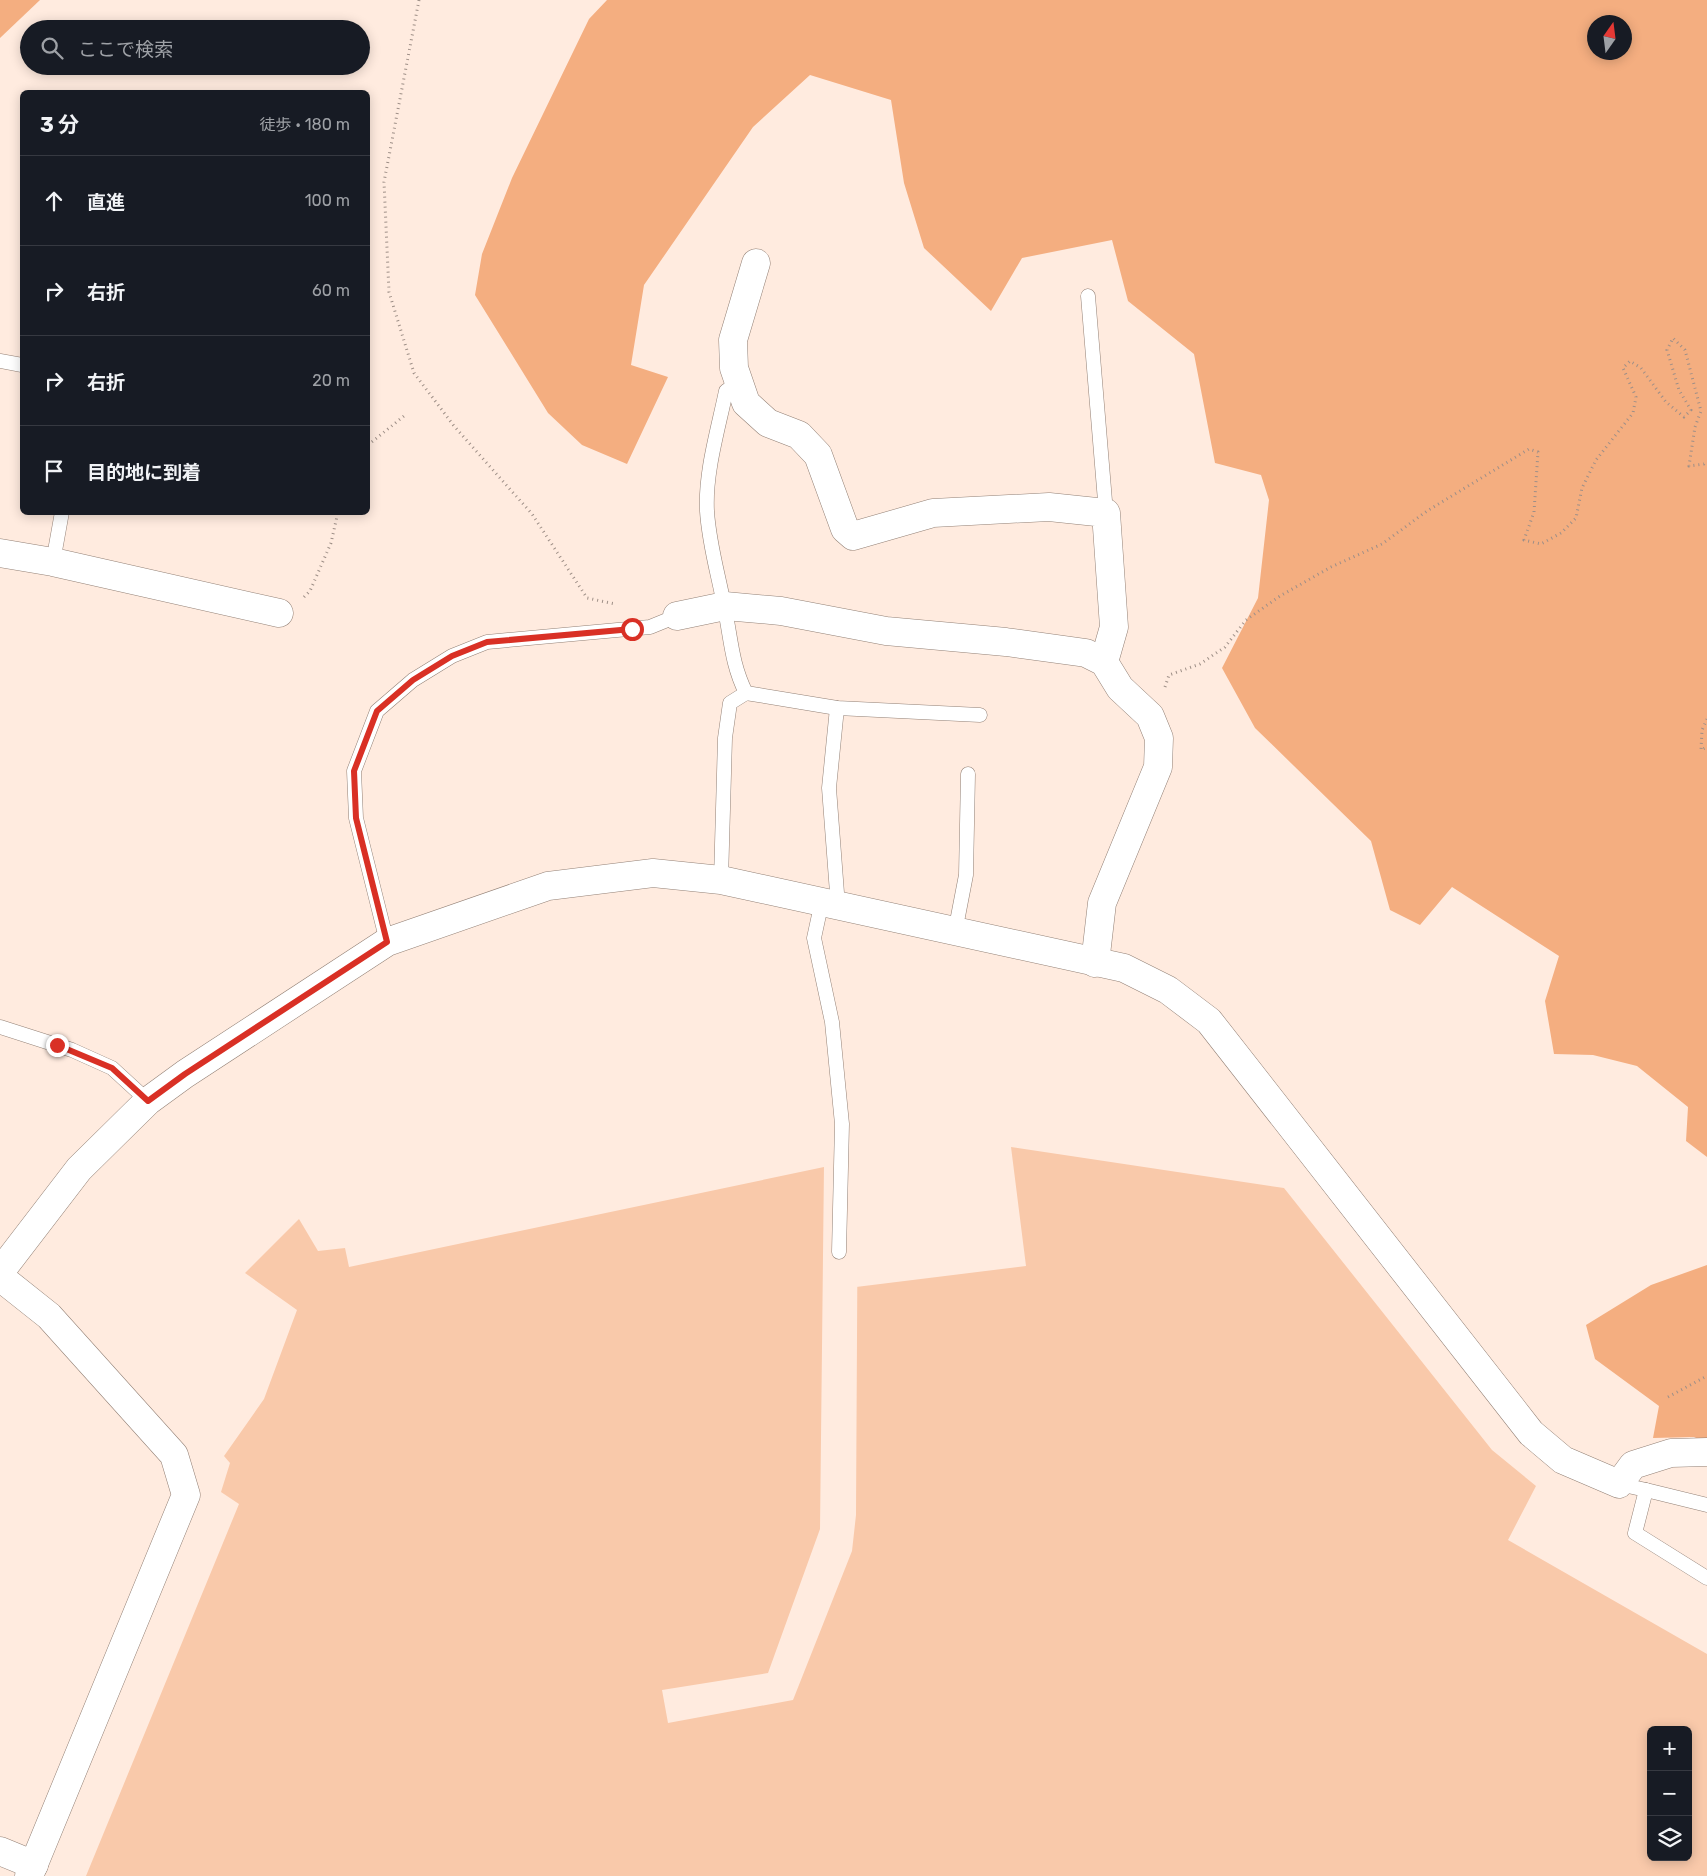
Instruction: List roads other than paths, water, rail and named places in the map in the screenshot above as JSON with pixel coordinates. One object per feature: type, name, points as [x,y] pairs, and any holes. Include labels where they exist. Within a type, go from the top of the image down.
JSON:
[{"type":"street","points":[[756,263],[733,340],[734,368],[746,403],[768,423],[798,435],[818,454],[845,529],[853,536],[933,513],[1049,507],[1106,513],[1114,627],[1104,662]]},
{"type":"street","points":[[0,553],[53,562],[280,613]]},
{"type":"street","points":[[677,616],[725,606],[781,611],[886,631],[1006,642],[1086,653],[1104,662],[1120,688],[1150,716],[1159,738],[1158,767],[1102,903],[1095,963]]},
{"type":"street","points":[[0,1272],[78,1169],[148,1101],[193,1069],[387,942],[548,886],[653,873],[721,880],[1124,968],[1168,990],[1209,1021],[1531,1433],[1563,1460],[1619,1484],[1633,1465],[1671,1453],[1707,1452]]},
{"type":"street","points":[[0,1277],[49,1316],[174,1455],[186,1495],[32,1871],[0,1851]]},
{"type":"lane","points":[[1088,296],[1106,513]]},
{"type":"lane","points":[[0,360],[20,365]]},
{"type":"lane","points":[[739,382],[726,391],[710,469],[707,510],[711,552],[725,606],[736,674],[746,693]]},
{"type":"lane","points":[[53,562],[61,515]]},
{"type":"lane","points":[[387,942],[356,818],[355,799],[354,771],[377,711],[413,680],[452,656],[487,642],[650,627],[677,616]]},
{"type":"lane","points":[[721,880],[725,738],[730,703],[746,693],[837,708],[980,715]]},
{"type":"lane","points":[[837,708],[829,788],[830,904],[814,938],[832,1022],[842,1124],[839,1252]]},
{"type":"lane","points":[[955,932],[966,875],[968,774]]},
{"type":"lane","points":[[0,1027],[72,1050],[112,1068],[148,1101]]},
{"type":"lane","points":[[1619,1484],[1707,1505]]},
{"type":"lane","points":[[1646,1490],[1634,1533],[1707,1578]]}]
